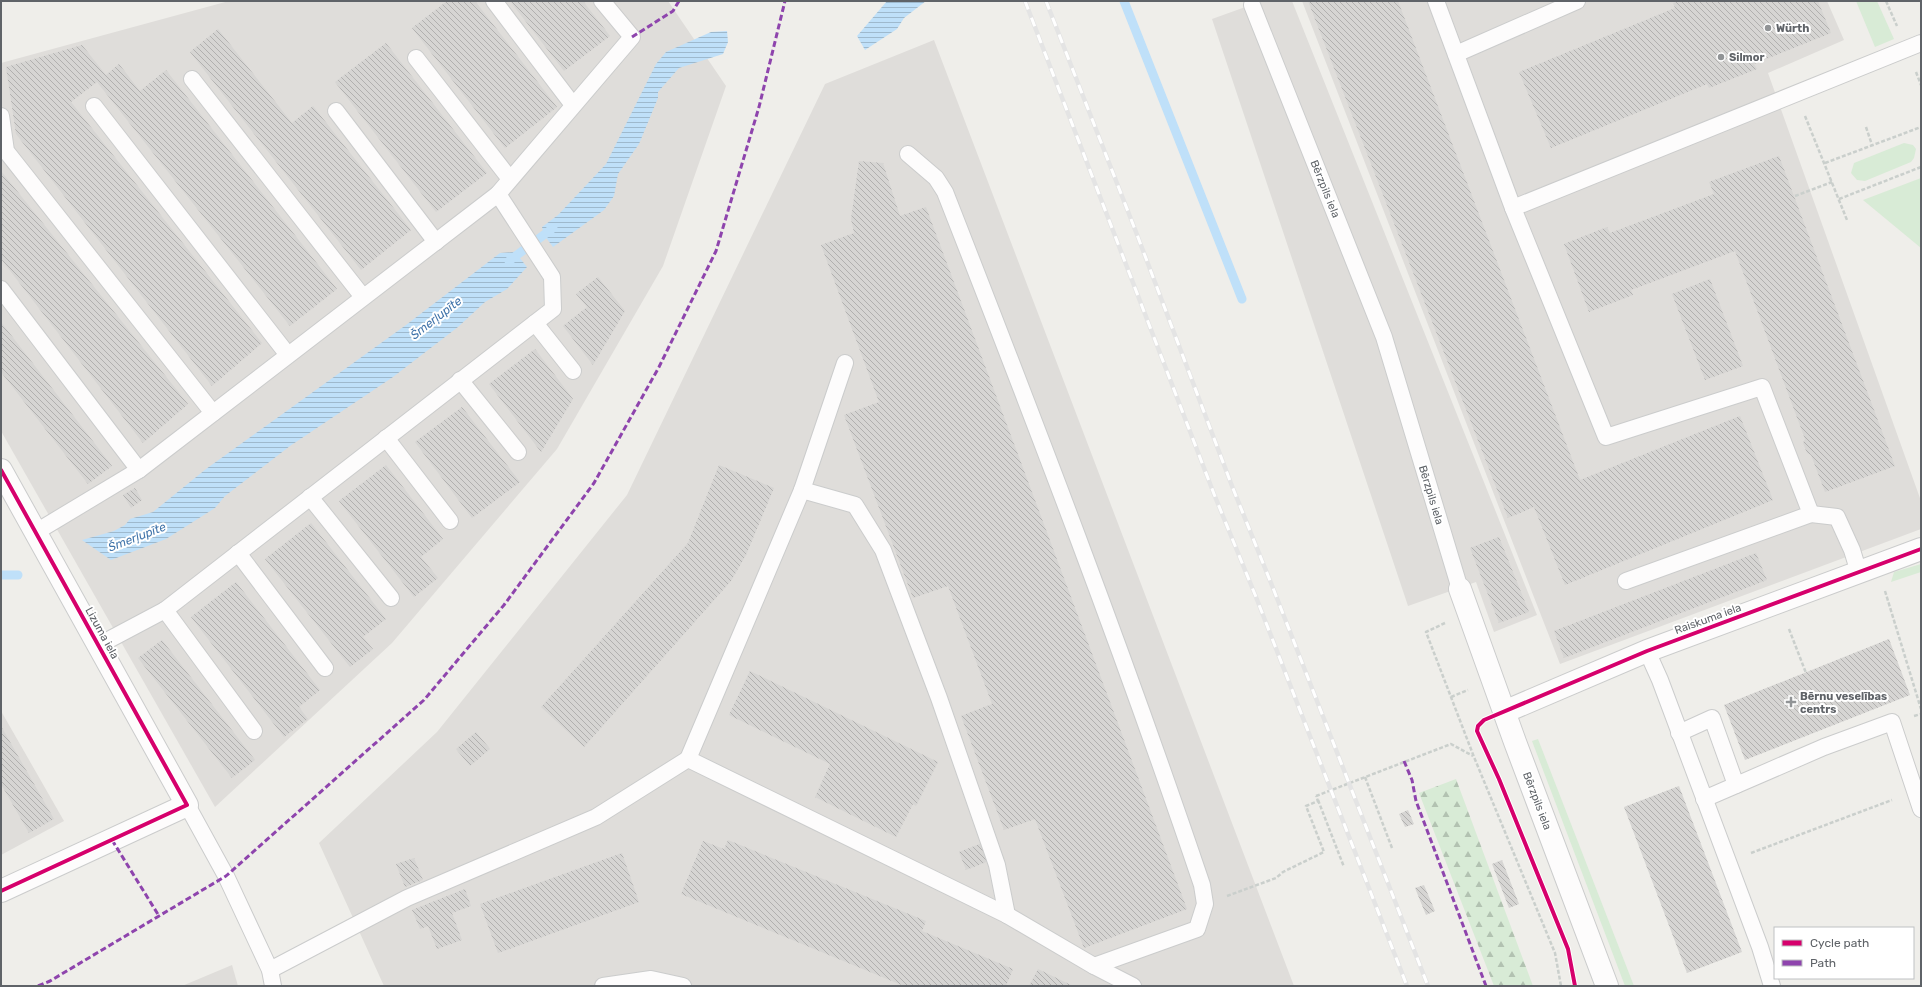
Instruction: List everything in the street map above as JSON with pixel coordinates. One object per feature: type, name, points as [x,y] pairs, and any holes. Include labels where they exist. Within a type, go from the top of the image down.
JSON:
[{"type":"street","name":"Lizuma iela","points":[[1,470],[187,805]]},
{"type":"street","name":"Raiskuma iela","points":[[1504,712],[1647,651],[1921,549]]},
{"type":"street","name":"Bērzpils iela","points":[[1460,589],[1504,712],[1607,986]]},
{"type":"street","points":[[1,891],[187,805]]},
{"type":"lane","points":[[494,1],[573,105]]},
{"type":"lane","points":[[36,532],[139,470],[498,194],[632,37],[602,1]]},
{"type":"lane","points":[[1436,1],[1513,208],[1606,437],[1762,387],[1811,514]]},
{"type":"lane","points":[[1456,54],[1577,1]]},
{"type":"lane","name":"Bērzpils iela","points":[[1252,5],[1384,337],[1460,589]]},
{"type":"lane","points":[[1513,208],[1921,43]]},
{"type":"lane","points":[[416,58],[510,179]]},
{"type":"lane","points":[[192,79],[363,297]]},
{"type":"lane","points":[[94,106],[288,355]]},
{"type":"lane","points":[[336,111],[436,242]]},
{"type":"lane","points":[[1,116],[6,151],[213,413]]},
{"type":"lane","points":[[908,154],[936,178],[948,199],[1036,426],[1150,732],[1202,885],[1205,904],[1197,929],[1094,966]]},
{"type":"lane","points":[[99,645],[165,610],[553,309],[552,277],[498,194]]},
{"type":"lane","points":[[1,289],[139,470]]},
{"type":"lane","points":[[535,323],[573,371]]},
{"type":"lane","points":[[270,970],[407,898],[596,817],[688,759],[802,490],[845,363]]},
{"type":"lane","points":[[460,380],[518,452]]},
{"type":"lane","points":[[386,438],[450,521]]},
{"type":"lane","points":[[802,490],[855,505],[883,550],[939,698],[997,865],[1007,915]]},
{"type":"lane","points":[[310,497],[391,598]]},
{"type":"lane","points":[[1626,581],[1811,514],[1837,517],[1852,550],[1859,573]]},
{"type":"lane","points":[[238,553],[325,668]]},
{"type":"lane","points":[[165,610],[254,731]]},
{"type":"lane","points":[[1647,651],[1760,947],[1772,986]]},
{"type":"lane","points":[[1679,733],[1712,718],[1736,785]]},
{"type":"lane","points":[[1704,799],[1824,746],[1892,722],[1921,809]]},
{"type":"lane","points":[[688,759],[1007,915],[1094,966],[1133,986]]},
{"type":"lane","points":[[187,805],[226,876],[270,970],[273,986]]},
{"type":"lane","points":[[603,986],[651,979],[683,986]]},
{"type":"path","points":[[1796,94],[1847,220]]},
{"type":"path","points":[[1866,127],[1872,146]]},
{"type":"path","points":[[1825,163],[1921,127]]},
{"type":"path","points":[[1839,199],[1921,167]]},
{"type":"path","points":[[1795,196],[1832,182]]},
{"type":"path","points":[[1884,591],[1921,709]]},
{"type":"path","points":[[1468,612],[1426,632],[1474,757],[1554,953],[1561,986]]},
{"type":"path","points":[[1788,629],[1806,673]]},
{"type":"path","points":[[1344,867],[1316,796],[1451,744],[1474,757]]},
{"type":"path","points":[[1365,777],[1392,848]]},
{"type":"path","points":[[1728,862],[1915,791]]},
{"type":"path","points":[[1205,904],[1276,878],[1283,872],[1324,852],[1306,806],[1318,801]]},
{"type":"shaded area","points":[[229,1],[668,1],[726,86],[663,266],[557,449],[392,643],[215,807],[1,431],[1,63]]},
{"type":"shaded area","points":[[1262,1],[1292,1],[1537,615],[1494,632],[1476,582],[1408,606],[1212,19]]},
{"type":"shaded area","points":[[1302,1],[1827,1],[1844,40],[1768,73],[1921,501],[1921,529],[1560,664]]},
{"type":"shaded area","points":[[934,40],[1294,986],[384,986],[319,843],[437,732],[627,495],[825,84]]},
{"type":"shaded area","points":[[1,711],[64,821],[1,855]]},
{"type":"shaded area","points":[[232,965],[238,986],[182,986]]},
{"type":"green space","points":[[1856,1],[1877,1],[1894,39],[1875,47]]},
{"type":"green space","points":[[1904,143],[1913,145],[1916,149],[1914,158],[1911,162],[1865,181],[1857,180],[1851,173],[1854,163]]},
{"type":"green space","points":[[1921,178],[1921,248],[1863,200]]},
{"type":"green space","points":[[1921,564],[1921,572],[1891,582],[1894,572]]},
{"type":"green space","points":[[1538,739],[1634,986],[1625,986],[1532,741]]},
{"type":"green space","points":[[1456,779],[1533,986],[1494,986],[1419,793]]},
{"type":"water","points":[[887,1],[926,1],[904,18],[897,29],[865,50],[857,36]]},
{"type":"water","points":[[727,31],[728,42],[723,54],[679,68],[658,92],[658,98],[639,144],[618,174],[614,196],[604,210],[553,247],[544,235],[542,227],[558,215],[606,164],[656,64],[666,52],[711,32]]},
{"type":"water","points":[[515,252],[527,267],[507,289],[485,302],[458,327],[393,377],[290,446],[225,496],[215,508],[166,539],[111,560],[82,540],[114,531],[125,525],[130,519],[153,512],[206,469],[406,325],[500,253]]},
{"type":"building","points":[[447,1],[475,1],[557,107],[505,148],[412,28]]},
{"type":"building","points":[[510,1],[583,1],[610,36],[564,71]]},
{"type":"building","points":[[1308,1],[1398,1],[1580,480],[1740,416],[1773,500],[1565,585],[1534,507],[1508,518]]},
{"type":"building","points":[[1678,1],[1818,1],[1831,33],[1754,64],[1757,69],[1709,88],[1707,84],[1551,148],[1519,72],[1675,8],[1673,3]]},
{"type":"building","points":[[218,29],[292,123],[313,106],[411,230],[361,270],[190,52]]},
{"type":"building","points":[[386,43],[487,173],[436,212],[335,82]]},
{"type":"building","points":[[82,45],[106,75],[119,64],[140,91],[166,70],[337,289],[290,326],[97,82],[71,102],[262,343],[212,386],[16,134],[6,67]]},
{"type":"building","points":[[1779,156],[1895,466],[1825,492],[1811,455],[1807,453],[1803,443],[1805,439],[1735,251],[1631,290],[1633,295],[1589,312],[1564,244],[1607,227],[1610,233],[1714,194],[1709,182]]},
{"type":"building","points":[[859,161],[883,163],[900,216],[926,207],[1187,909],[1084,948],[1035,819],[1004,830],[961,716],[992,704],[948,586],[913,598],[844,415],[879,402],[821,245],[854,233],[851,219]]},
{"type":"building","points":[[1,171],[188,404],[143,443],[1,259]]},
{"type":"building","points":[[598,277],[625,311],[593,365],[563,326],[587,307],[576,294]]},
{"type":"building","points":[[1710,279],[1743,366],[1705,380],[1672,294]]},
{"type":"building","points":[[1,322],[112,466],[88,484],[1,372]]},
{"type":"building","points":[[535,349],[573,399],[541,452],[489,384]]},
{"type":"building","points":[[462,407],[520,482],[472,518],[415,442]]},
{"type":"building","points":[[386,465],[443,539],[421,557],[438,578],[414,597],[339,501]]},
{"type":"building","points":[[719,465],[774,488],[746,555],[731,581],[584,747],[541,707],[688,543]]},
{"type":"building","points":[[135,488],[142,500],[131,508],[123,495]]},
{"type":"building","points":[[311,523],[386,619],[363,637],[373,649],[350,667],[265,559]]},
{"type":"building","points":[[1499,537],[1529,612],[1499,623],[1470,548]]},
{"type":"building","points":[[1756,553],[1767,580],[1564,658],[1554,631]]},
{"type":"building","points":[[236,582],[320,690],[299,707],[308,719],[284,737],[191,617]]},
{"type":"building","points":[[1889,639],[1910,695],[1745,760],[1724,705]]},
{"type":"building","points":[[162,640],[255,760],[232,778],[138,658]]},
{"type":"building","points":[[750,671],[938,762],[916,806],[913,804],[896,837],[815,797],[830,764],[729,715]]},
{"type":"building","points":[[1,726],[54,819],[29,833],[1,784]]},
{"type":"building","points":[[476,732],[490,749],[470,766],[456,749]]},
{"type":"building","points":[[1679,786],[1742,952],[1687,973],[1624,807]]},
{"type":"building","points":[[1408,810],[1414,824],[1405,827],[1399,814]]},
{"type":"building","points":[[728,840],[926,921],[922,931],[1013,969],[1006,986],[904,986],[681,894],[703,841],[724,849]]},
{"type":"building","points":[[982,843],[989,861],[966,870],[959,852]]},
{"type":"building","points":[[622,853],[639,902],[498,953],[480,904]]},
{"type":"building","points":[[414,858],[423,880],[405,887],[396,864]]},
{"type":"building","points":[[1502,860],[1519,904],[1509,908],[1492,864]]},
{"type":"building","points":[[1424,885],[1435,911],[1426,915],[1415,888]]},
{"type":"building","points":[[465,889],[471,906],[452,913],[462,940],[437,949],[428,926],[420,929],[412,910]]},
{"type":"building","points":[[1038,969],[1073,986],[1029,986]]},
{"type":"waterway","points":[[1124,1],[1242,299]]},
{"type":"waterway","name":"Šmerļupīte","points":[[509,261],[553,228]]},
{"type":"waterway","name":"Šmerļupīte","points":[[1,575],[18,575]]},
{"type":"railway","points":[[1025,1],[1214,494],[1256,597],[1407,986]]},
{"type":"railway","points":[[1046,1],[1136,232],[1232,486],[1428,986]]},
{"type":"marked path","points":[[632,37],[673,11],[679,1]]},
{"type":"marked path","points":[[38,986],[50,981],[226,876],[424,700],[504,605],[594,483],[659,367],[716,251],[759,107],[785,1]]},
{"type":"marked path","points":[[1404,761],[1412,780],[1416,801],[1486,986]]},
{"type":"marked path","points":[[112,840],[159,916]]},
{"type":"cycle path","points":[[1,470],[187,805],[1,891]]},
{"type":"cycle path","points":[[1575,986],[1568,949],[1499,779],[1477,731],[1478,726],[1484,720],[1647,651],[1921,549]]},
{"type":"place","name":"Würth","points":[[1768,28]]},
{"type":"place","name":"Silmor","points":[[1721,57]]},
{"type":"place","name":"Bērnu veselības centrs","points":[[1791,702]]}]
